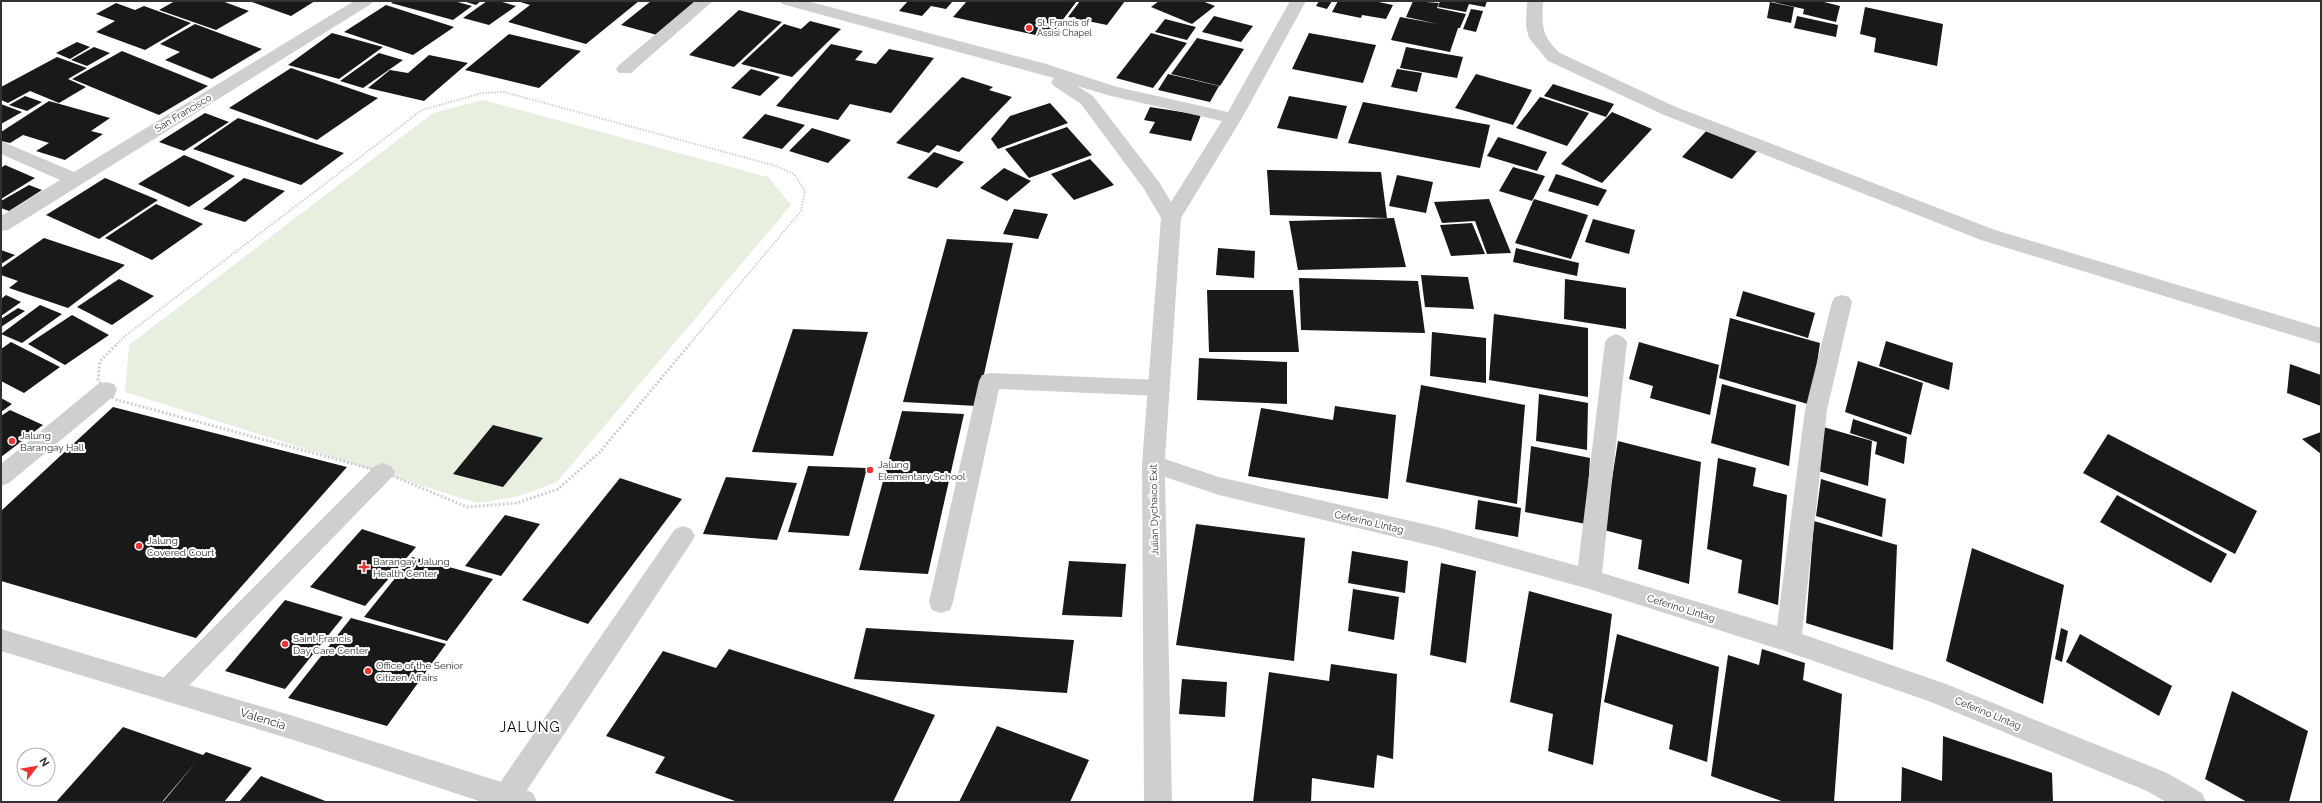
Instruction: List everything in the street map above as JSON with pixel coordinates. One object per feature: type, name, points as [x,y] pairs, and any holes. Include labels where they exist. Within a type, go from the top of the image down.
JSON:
[{"type":"street","name":"San Francisco","points":[[1,225],[366,1]]},
{"type":"street","points":[[625,69],[705,1]]},
{"type":"street","points":[[788,1],[1038,67],[1111,91],[1185,109],[1233,118]]},
{"type":"street","points":[[1038,67],[1087,100],[1152,186],[1171,218],[1233,118],[1298,1]]},
{"type":"street","points":[[1535,1],[1534,34],[1548,52],[1554,57],[1670,111],[1988,235],[2321,336]]},
{"type":"street","points":[[1,147],[74,179]]},
{"type":"street","name":"Julian Dychaico Exit","points":[[1158,802],[1153,464],[1171,218]]},
{"type":"street","points":[[1788,641],[1816,410],[1842,302]]},
{"type":"street","points":[[1589,579],[1616,342]]},
{"type":"street","points":[[941,602],[990,381],[1159,388]]},
{"type":"street","points":[[1,478],[106,390]]},
{"type":"street","name":"Ceferino LIntag","points":[[1153,464],[1219,486],[1437,537],[1589,579],[1788,641],[1936,692],[2156,782],[2192,802]]},
{"type":"street","points":[[168,690],[383,472]]},
{"type":"street","points":[[515,799],[683,536]]},
{"type":"street","name":"Valencia","points":[[1,640],[168,690],[515,799]]},
{"type":"path","points":[[504,92],[776,166],[794,174],[806,191],[801,211],[599,453],[558,489],[517,503],[467,507],[383,472],[114,399],[98,380],[100,361],[125,336],[422,110],[449,101],[482,93],[504,92]]},
{"type":"green space","points":[[483,100],[768,177],[791,205],[557,482],[516,497],[477,503],[125,392],[129,345],[433,113]]},
{"type":"building","points":[[175,1],[222,1],[249,11],[216,30],[159,10]]},
{"type":"building","points":[[249,1],[315,1],[291,16]]},
{"type":"building","points":[[394,1],[454,1],[472,6],[453,20],[391,3]]},
{"type":"building","points":[[463,1],[481,1],[476,5]]},
{"type":"building","points":[[487,1],[499,1],[516,6],[489,25],[463,18]]},
{"type":"building","points":[[517,1],[639,1],[586,44],[508,22],[530,5]]},
{"type":"building","points":[[651,1],[697,1],[657,35],[621,25]]},
{"type":"building","points":[[908,1],[953,1],[946,9],[931,6],[922,16],[899,11]]},
{"type":"building","name":"St. Francis of Assisi Chapel","points":[[967,1],[1077,1],[1049,38],[953,17]]},
{"type":"building","points":[[1080,1],[1125,1],[1107,25],[1068,17]]},
{"type":"building","points":[[1159,1],[1202,1],[1215,6],[1192,24],[1151,7]]},
{"type":"building","points":[[1319,1],[1332,1],[1327,9],[1316,6]]},
{"type":"building","points":[[1338,1],[1374,1],[1393,5],[1386,19],[1362,15],[1361,18],[1332,12]]},
{"type":"building","points":[[1413,1],[1439,3],[1437,8],[1466,14],[1460,28],[1458,28],[1450,52],[1391,40],[1400,17],[1438,24],[1406,17]]},
{"type":"building","points":[[1440,1],[1487,1],[1485,7],[1469,4],[1466,12],[1438,7]]},
{"type":"building","points":[[1820,1],[1840,6],[1836,22],[1803,14],[1804,9],[1773,2]]},
{"type":"building","points":[[1770,2],[1794,7],[1791,23],[1767,18]]},
{"type":"building","points":[[116,3],[135,10],[144,6],[191,23],[145,50],[96,32],[115,21],[96,14]]},
{"type":"building","points":[[386,5],[454,27],[413,55],[344,32]]},
{"type":"building","points":[[1865,7],[1943,24],[1937,66],[1874,52],[1876,38],[1860,34]]},
{"type":"building","points":[[1471,9],[1483,11],[1476,32],[1463,29]]},
{"type":"building","points":[[739,10],[782,22],[734,67],[689,55]]},
{"type":"building","points":[[1214,16],[1253,26],[1241,42],[1202,32]]},
{"type":"building","points":[[1797,16],[1838,25],[1836,37],[1794,28]]},
{"type":"building","points":[[1165,19],[1196,27],[1187,40],[1155,32]]},
{"type":"building","points":[[810,21],[841,29],[792,77],[741,64],[784,24],[801,29]]},
{"type":"building","points":[[195,24],[262,49],[212,79],[165,60],[180,52],[160,44]]},
{"type":"building","points":[[332,33],[383,47],[339,79],[288,65]]},
{"type":"building","points":[[1151,33],[1187,43],[1153,88],[1116,78]]},
{"type":"building","points":[[1309,33],[1376,45],[1363,83],[1292,69]]},
{"type":"building","points":[[509,34],[581,51],[539,88],[465,70]]},
{"type":"building","points":[[1197,38],[1244,49],[1220,86],[1171,74]]},
{"type":"building","points":[[77,42],[90,47],[70,59],[56,53]]},
{"type":"building","points":[[831,44],[863,51],[855,60],[876,64],[889,49],[934,58],[891,113],[850,104],[838,120],[776,106]]},
{"type":"building","points":[[94,47],[110,53],[87,66],[71,60]]},
{"type":"building","points":[[1406,47],[1463,57],[1457,78],[1400,68]]},
{"type":"building","points":[[122,51],[208,86],[159,115],[72,79]]},
{"type":"building","points":[[379,53],[403,60],[363,88],[340,81]]},
{"type":"building","points":[[429,55],[468,63],[424,101],[368,88],[390,70],[408,73]]},
{"type":"building","points":[[57,57],[87,68],[68,79],[86,87],[59,103],[30,91],[8,103],[1,100],[1,87]]},
{"type":"building","points":[[291,68],[378,98],[317,140],[229,108]]},
{"type":"building","points":[[751,69],[780,77],[760,96],[731,88]]},
{"type":"building","points":[[1397,69],[1422,73],[1417,92],[1391,87]]},
{"type":"building","points":[[1168,74],[1219,86],[1210,102],[1158,90]]},
{"type":"building","points":[[1476,74],[1532,90],[1513,125],[1455,108]]},
{"type":"building","points":[[962,77],[993,87],[989,90],[1012,97],[959,152],[937,145],[929,153],[896,143]]},
{"type":"building","points":[[1553,84],[1614,104],[1606,117],[1544,96]]},
{"type":"building","points":[[25,96],[42,102],[27,111],[9,105]]},
{"type":"building","points":[[1289,96],[1347,106],[1337,139],[1277,128]]},
{"type":"building","points":[[1540,97],[1589,113],[1567,146],[1516,128]]},
{"type":"building","points":[[49,101],[110,118],[91,131],[103,134],[65,160],[36,151],[49,143],[23,135],[10,143],[1,141],[1,132]]},
{"type":"building","points":[[1363,102],[1490,125],[1480,168],[1348,143]]},
{"type":"building","points":[[1050,103],[1068,123],[998,149],[991,139],[1010,116]]},
{"type":"building","points":[[1,104],[22,112],[1,124]]},
{"type":"building","points":[[1150,107],[1201,115],[1191,141],[1149,133],[1155,122],[1144,120]]},
{"type":"building","points":[[1612,112],[1652,129],[1602,183],[1561,164]]},
{"type":"building","points":[[205,113],[229,122],[184,151],[159,142]]},
{"type":"building","points":[[765,114],[805,125],[782,149],[742,138]]},
{"type":"building","points":[[238,118],[344,153],[301,185],[193,149]]},
{"type":"building","points":[[1067,127],[1092,155],[1029,178],[1005,149]]},
{"type":"building","points":[[812,128],[851,140],[828,163],[789,151]]},
{"type":"building","points":[[1709,128],[1759,149],[1732,179],[1682,157]]},
{"type":"building","points":[[1498,137],[1547,152],[1537,171],[1487,156]]},
{"type":"building","points":[[934,152],[964,162],[937,188],[907,178]]},
{"type":"building","points":[[184,155],[235,176],[189,207],[138,184]]},
{"type":"building","points":[[1090,159],[1114,185],[1074,200],[1051,174]]},
{"type":"building","points":[[5,165],[35,178],[1,199],[1,168]]},
{"type":"building","points":[[1513,167],[1545,176],[1532,201],[1499,191]]},
{"type":"building","points":[[1004,168],[1031,181],[1007,201],[980,188]]},
{"type":"building","points":[[1267,170],[1381,172],[1387,218],[1270,215]]},
{"type":"building","points":[[1556,174],[1607,190],[1598,206],[1548,191]]},
{"type":"building","points":[[1397,175],[1433,182],[1426,213],[1389,206]]},
{"type":"building","points":[[105,178],[158,200],[99,239],[46,215]]},
{"type":"building","points":[[244,178],[285,191],[245,222],[203,209]]},
{"type":"building","points":[[29,185],[42,190],[9,211],[1,208],[1,201]]},
{"type":"building","points":[[1489,199],[1511,253],[1487,254],[1475,221],[1442,223],[1434,202]]},
{"type":"building","points":[[1534,199],[1588,215],[1571,259],[1515,243]]},
{"type":"building","points":[[156,204],[203,224],[152,260],[105,238]]},
{"type":"building","points":[[1014,209],[1048,214],[1038,239],[1003,234]]},
{"type":"building","points":[[1394,218],[1406,267],[1298,270],[1289,221]]},
{"type":"building","points":[[1593,219],[1635,230],[1629,254],[1585,242]]},
{"type":"building","points":[[1472,223],[1485,254],[1451,256],[1440,225]]},
{"type":"building","points":[[44,238],[125,265],[68,308],[9,288],[18,281],[1,275],[1,268]]},
{"type":"building","points":[[947,239],[1013,243],[977,406],[903,402]]},
{"type":"building","points":[[1218,248],[1255,251],[1254,278],[1216,275]]},
{"type":"building","points":[[1516,248],[1579,263],[1577,276],[1513,262]]},
{"type":"building","points":[[1,250],[15,255],[1,264]]},
{"type":"building","points":[[1421,275],[1468,277],[1474,309],[1425,307]]},
{"type":"building","points":[[1299,278],[1418,281],[1425,333],[1301,330]]},
{"type":"building","points":[[119,279],[154,296],[112,325],[77,307]]},
{"type":"building","points":[[1565,279],[1626,288],[1626,329],[1564,319]]},
{"type":"building","points":[[1207,290],[1293,290],[1299,352],[1209,352]]},
{"type":"building","points":[[1743,291],[1815,313],[1808,338],[1736,316]]},
{"type":"building","points":[[6,295],[21,302],[1,316],[1,299]]},
{"type":"building","points":[[40,305],[62,314],[22,343],[1,334]]},
{"type":"building","points":[[18,308],[25,311],[1,327],[1,319]]},
{"type":"building","points":[[1494,314],[1588,328],[1588,397],[1489,380]]},
{"type":"building","points":[[72,315],[109,335],[65,365],[28,344]]},
{"type":"building","points":[[1730,318],[1820,343],[1811,405],[1719,378]]},
{"type":"building","points":[[793,329],[868,332],[833,456],[752,452]]},
{"type":"building","points":[[1432,332],[1486,338],[1486,383],[1430,376]]},
{"type":"building","points":[[1886,341],[1953,363],[1949,390],[1879,366]]},
{"type":"building","points":[[11,342],[60,367],[24,393],[1,381],[1,349]]},
{"type":"building","points":[[1639,342],[1719,365],[1710,415],[1650,398],[1653,386],[1629,379]]},
{"type":"building","points":[[1199,358],[1287,362],[1287,404],[1197,400]]},
{"type":"building","points":[[1858,361],[1923,383],[1911,435],[1845,412]]},
{"type":"building","points":[[2290,364],[2321,375],[2321,406],[2287,393]]},
{"type":"building","points":[[1722,384],[1796,405],[1789,466],[1711,443]]},
{"type":"building","points":[[1421,385],[1525,405],[1517,504],[1406,482]]},
{"type":"building","points":[[1539,394],[1588,403],[1587,450],[1536,441]]},
{"type":"building","points":[[1,398],[12,404],[1,412]]},
{"type":"building","points":[[1335,406],[1396,415],[1388,499],[1248,476],[1261,408],[1333,420]]},
{"type":"building","name":"Jalung Covered Court","points":[[113,407],[347,467],[196,638],[1,581],[1,511]]},
{"type":"building","name":"Jalung Barangay Hall","points":[[10,410],[43,425],[1,457],[1,416]]},
{"type":"building","points":[[902,411],[964,414],[928,574],[859,570]]},
{"type":"building","points":[[1853,419],[1907,437],[1904,464],[1875,454],[1877,442],[1850,433]]},
{"type":"building","points":[[493,425],[543,438],[503,487],[453,474]]},
{"type":"building","points":[[1820,426],[1872,441],[1868,486],[1815,470]]},
{"type":"building","points":[[2321,432],[2321,454],[2302,439]]},
{"type":"building","points":[[2108,434],[2257,511],[2235,554],[2083,473]]},
{"type":"building","points":[[1618,441],[1701,462],[1689,584],[1638,569],[1642,540],[1604,530]]},
{"type":"building","points":[[1531,446],[1590,458],[1586,524],[1525,512]]},
{"type":"building","points":[[1718,458],[1756,468],[1753,486],[1787,495],[1778,605],[1738,593],[1742,560],[1707,549]]},
{"type":"building","points":[[808,466],[867,468],[849,536],[788,532]]},
{"type":"building","points":[[726,477],[797,483],[777,540],[703,534]]},
{"type":"building","points":[[620,478],[682,499],[588,624],[522,600]]},
{"type":"building","points":[[1821,479],[1886,499],[1882,537],[1816,516]]},
{"type":"building","points":[[2117,495],[2227,554],[2211,583],[2100,522]]},
{"type":"building","points":[[1478,500],[1521,508],[1518,537],[1475,529]]},
{"type":"building","points":[[505,515],[540,524],[501,576],[465,566]]},
{"type":"building","points":[[1814,521],[1897,545],[1893,650],[1806,623]]},
{"type":"building","points":[[1196,524],[1305,538],[1294,661],[1176,645]]},
{"type":"building","name":"Barangay Jalung Health Center","points":[[362,529],[416,547],[365,606],[310,587]]},
{"type":"building","points":[[1972,548],[2064,585],[2043,704],[1946,661]]},
{"type":"building","points":[[1352,551],[1408,561],[1405,593],[1348,583]]},
{"type":"building","points":[[412,557],[493,579],[447,641],[364,617]]},
{"type":"building","points":[[1069,561],[1126,564],[1122,617],[1062,615]]},
{"type":"building","points":[[1441,563],[1476,571],[1466,663],[1430,655]]},
{"type":"building","points":[[1353,589],[1399,597],[1394,640],[1348,631]]},
{"type":"building","points":[[1529,591],[1612,614],[1593,765],[1548,751],[1553,714],[1510,702]]},
{"type":"building","name":"Saint Francis Day Care Center","points":[[285,600],[343,617],[285,689],[225,671]]},
{"type":"building","name":"Office of the Senior Citizen Affairs","points":[[351,618],[446,644],[387,726],[288,698]]},
{"type":"building","points":[[866,628],[1074,640],[1067,693],[854,679]]},
{"type":"building","points":[[2061,628],[2068,631],[2062,662],[2055,659]]},
{"type":"building","points":[[1617,634],[1719,667],[1707,762],[1669,749],[1673,725],[1604,702]]},
{"type":"building","points":[[2080,634],[2172,686],[2159,716],[2066,662]]},
{"type":"building","points":[[729,649],[935,715],[893,802],[738,802],[655,773],[665,757],[606,736],[663,651],[716,668]]},
{"type":"building","points":[[1762,649],[1805,663],[1803,680],[1842,694],[1834,802],[1784,802],[1711,776],[1728,655],[1759,665]]},
{"type":"building","points":[[1331,664],[1397,674],[1393,759],[1377,755],[1374,788],[1312,778],[1311,802],[1253,802],[1269,672],[1329,681]]},
{"type":"building","points":[[1182,679],[1227,682],[1225,717],[1179,714]]},
{"type":"building","points":[[2232,691],[2308,731],[2289,802],[2247,802],[2205,779]]},
{"type":"building","points":[[997,726],[1089,760],[1070,802],[959,802]]},
{"type":"building","points":[[123,727],[203,755],[206,752],[252,768],[224,802],[163,802],[197,761],[162,802],[56,802]]},
{"type":"building","points":[[1943,736],[2052,773],[2053,802],[1901,802],[1902,767],[1942,781]]},
{"type":"building","points":[[261,776],[328,802],[239,802]]},
{"type":"place","name":"St. Francis of Assisi Chapel","points":[[1029,28]]},
{"type":"place","name":"Jalung Barangay Hall","points":[[12,441]]},
{"type":"place","name":"Jalung Elementary School","points":[[870,470]]},
{"type":"place","name":"Jalung Covered Court","points":[[139,546]]},
{"type":"place","name":"Barangay Jalung Health Center","points":[[364,567]]},
{"type":"place","name":"Saint Francis Day Care Center","points":[[285,644]]},
{"type":"place","name":"Office of the Senior Citizen Affairs","points":[[368,671]]},
{"type":"district","name":"JALUNG","points":[[530,727]]}]
